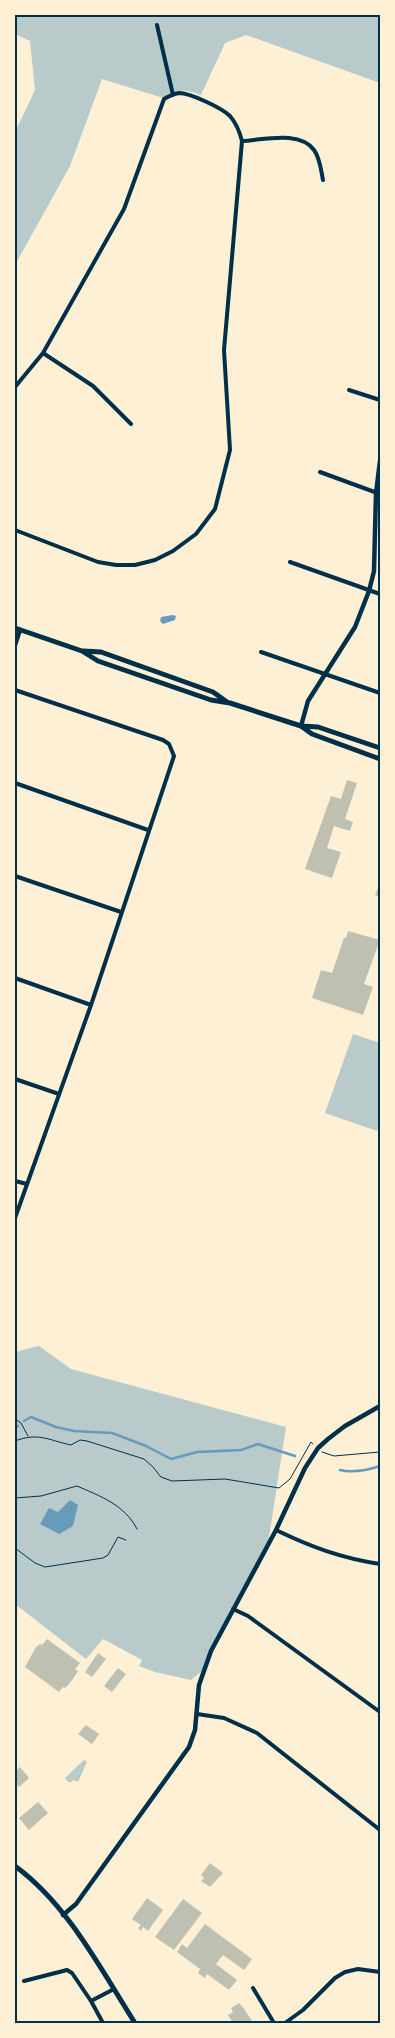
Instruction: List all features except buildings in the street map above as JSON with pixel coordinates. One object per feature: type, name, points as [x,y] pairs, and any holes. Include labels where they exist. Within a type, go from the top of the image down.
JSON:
[{"type":"main road","points":[[18,629],[82,651],[98,661],[211,700],[301,726],[318,727],[380,748]]},
{"type":"main road","points":[[82,651],[101,652],[204,688],[230,704]]},
{"type":"main road","points":[[301,726],[312,734],[380,759]]},
{"type":"main road","points":[[15,1866],[47,1894],[82,1940],[135,2023]]},
{"type":"street","points":[[157,24],[173,95]]},
{"type":"street","points":[[15,387],[43,353],[124,209],[164,99],[180,93],[215,106],[231,118],[240,133],[242,142],[224,350],[230,450],[216,509],[196,534],[173,551],[156,560],[135,565],[116,565],[98,562],[15,530]]},
{"type":"street","points":[[242,142],[288,138],[307,143],[314,149],[318,158],[323,180]]},
{"type":"street","points":[[43,353],[93,386],[131,424]]},
{"type":"street","points":[[350,390],[380,400]]},
{"type":"street","points":[[301,726],[308,701],[355,627],[369,590],[374,571],[380,461]]},
{"type":"street","points":[[320,472],[378,494]]},
{"type":"street","points":[[290,562],[380,594]]},
{"type":"street","points":[[15,645],[18,629]]},
{"type":"street","points":[[261,652],[380,693]]},
{"type":"street","points":[[15,690],[163,740],[169,744],[174,756],[91,1005],[15,1218]]},
{"type":"street","points":[[15,783],[148,830]]},
{"type":"street","points":[[15,876],[121,912]]},
{"type":"street","points":[[15,978],[91,1005]]},
{"type":"street","points":[[15,1079],[60,1094]]},
{"type":"street","points":[[15,1181],[27,1184]]},
{"type":"street","points":[[63,1915],[76,1904],[189,1747],[195,1730],[202,1672],[233,1609],[276,1530],[305,1468],[318,1448],[344,1426],[380,1406]]},
{"type":"street","points":[[276,1530],[309,1546],[350,1559],[380,1564]]},
{"type":"street","points":[[233,1609],[248,1616],[380,1712]]},
{"type":"street","points":[[197,1714],[224,1718],[257,1733],[380,1830]]},
{"type":"street","points":[[285,2023],[303,2010],[335,1978],[345,1972],[358,1969],[380,1972]]},
{"type":"street","points":[[24,1981],[67,1970],[72,1973],[92,2001],[103,2023]]},
{"type":"street","points":[[253,1988],[274,2023]]},
{"type":"street","points":[[92,2001],[114,1989]]},
{"type":"path","points":[[15,1419],[20,1423],[28,1436]]},
{"type":"path","points":[[15,1441],[28,1436],[47,1437],[71,1445],[80,1440],[87,1441],[144,1459],[161,1477],[172,1481],[225,1479],[279,1488],[290,1479],[311,1442],[324,1454],[334,1456],[380,1452]]},
{"type":"path","points":[[15,1498],[41,1496],[77,1486],[109,1500],[124,1512],[137,1529]]},
{"type":"path","points":[[15,1548],[35,1563],[45,1567],[103,1558],[108,1555],[118,1537],[126,1540]]},
{"type":"shaded area","points":[[15,15],[380,15],[380,83],[246,35],[225,43],[201,95],[181,91],[163,98],[102,79],[70,166],[15,265],[15,132],[35,90],[30,41],[15,34]]},
{"type":"shaded area","points":[[353,1034],[380,1043],[380,1122],[377,1131],[325,1113]]},
{"type":"shaded area","points":[[39,1346],[71,1369],[286,1427],[268,1544],[203,1670],[191,1680],[155,1672],[139,1666],[142,1660],[103,1639],[86,1659],[15,1604],[15,1352]]},
{"type":"shaded area","points":[[84,1760],[87,1762],[78,1782],[73,1780],[68,1782],[65,1778]]},
{"type":"water","points":[[176,616],[175,620],[163,624],[160,621],[161,617]]},
{"type":"water","points":[[70,1500],[78,1505],[73,1526],[59,1534],[40,1524],[49,1508],[58,1512]]},
{"type":"waterway","points":[[24,1421],[31,1417],[56,1427],[74,1431],[112,1433],[146,1446],[171,1459],[197,1452],[241,1450],[258,1444],[295,1456]]},
{"type":"waterway","points":[[340,1470],[360,1471],[380,1466]]}]
